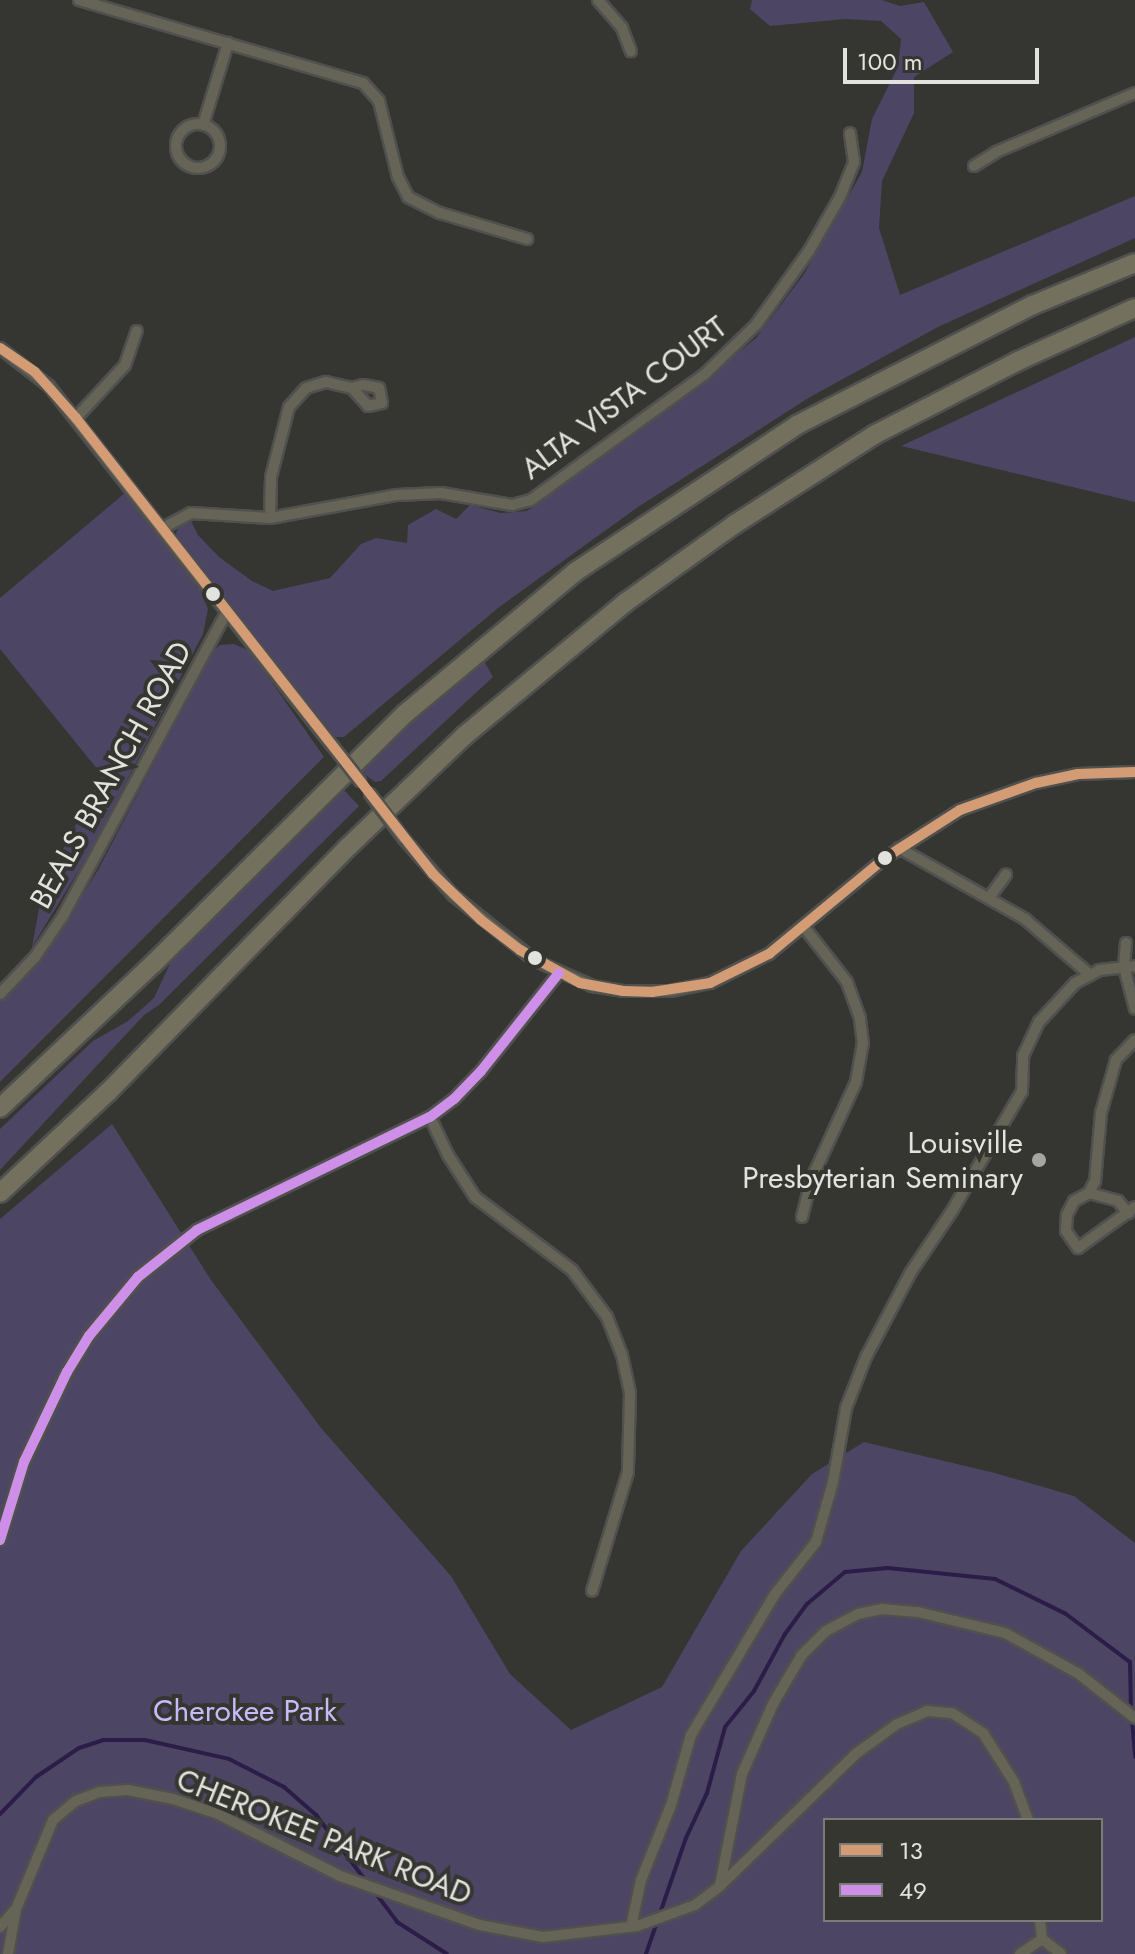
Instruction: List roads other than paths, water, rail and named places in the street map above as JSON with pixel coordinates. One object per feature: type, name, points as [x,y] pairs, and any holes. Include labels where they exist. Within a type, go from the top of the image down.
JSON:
[{"type":"highway","points":[[0,1108],[153,964],[406,713],[575,572],[797,425],[1033,305],[1135,263]]},
{"type":"highway","points":[[0,1193],[108,1092],[348,847],[464,736],[626,602],[735,524],[876,434],[1018,361],[1135,308]]},
{"type":"street","points":[[79,0],[363,83],[379,101],[398,177],[408,197],[440,213],[527,239]]},
{"type":"street","points":[[598,0],[622,28],[631,51]]},
{"type":"street","points":[[203,125],[228,43]]},
{"type":"street","points":[[974,166],[996,152],[1135,93]]},
{"type":"street","points":[[203,125],[215,132],[219,152],[205,168],[191,168],[176,152],[177,137],[188,126],[203,125]]},
{"type":"street","name":"ALTA VISTA COURT","points":[[161,529],[191,513],[270,518],[397,495],[441,493],[520,505],[547,490],[705,374],[756,325],[809,251],[840,197],[854,162],[850,133]]},
{"type":"street","points":[[76,418],[125,365],[137,331]]},
{"type":"street","points":[[0,348],[35,372],[76,418],[433,874],[481,920],[534,960],[580,983],[623,991],[676,990],[710,983],[743,970],[804,927],[899,848],[937,822],[1004,792],[1078,774],[1135,772]]},
{"type":"street","points":[[270,518],[271,477],[289,407],[300,393],[314,384],[338,383],[352,388]]},
{"type":"street","name":"BEALS BRANCH ROAD","points":[[0,994],[35,957],[63,916],[227,611]]},
{"type":"street","points":[[899,848],[1025,919],[1090,975]]},
{"type":"street","points":[[989,898],[1006,875]]},
{"type":"street","points":[[802,1217],[811,1180],[856,1082],[863,1044],[860,1018],[847,982],[804,927]]},
{"type":"street","points":[[1126,943],[1135,1009]]},
{"type":"street","points":[[634,1926],[641,1880],[671,1805],[691,1735],[775,1594],[816,1542],[833,1482],[846,1408],[866,1357],[911,1272],[952,1211],[1022,1091],[1023,1056],[1039,1022],[1075,983],[1090,975],[1130,966]]},
{"type":"street","points":[[0,1540],[24,1462],[67,1372],[89,1336],[138,1277],[197,1230],[430,1117],[454,1099],[481,1071],[559,973]]},
{"type":"street","points":[[1089,1193],[1118,1201],[1131,1210],[1078,1248],[1066,1231],[1067,1215],[1074,1201],[1089,1193],[1095,1181],[1101,1113],[1116,1060],[1135,1040]]},
{"type":"street","points":[[430,1117],[448,1155],[475,1197],[572,1270],[607,1317],[622,1355],[630,1393],[628,1472],[592,1591]]},
{"type":"street","points":[[719,1887],[742,1774],[773,1704],[801,1656],[826,1631],[846,1619],[891,1609],[971,1623],[1005,1633],[1079,1674],[1135,1718]]},
{"type":"street","name":"CHEROKEE PARK ROAD","points":[[8,1954],[16,1909],[53,1820],[76,1801],[100,1792],[128,1790],[147,1793],[218,1814],[340,1876],[398,1898],[480,1925],[543,1937],[634,1926],[680,1913],[719,1887],[857,1753],[897,1724],[927,1711],[952,1713],[983,1733],[1014,1782],[1027,1818]]},
{"type":"street","name":"CHEROKEE PARK ROAD","points":[[0,1927],[16,1909]]},
{"type":"street","points":[[1040,1922],[1042,1939],[1061,1954]]},
{"type":"street","points":[[1020,1954],[1042,1939]]},
{"type":"waterway","points":[[646,1954],[686,1838],[707,1793],[725,1727],[754,1691],[785,1634],[807,1604],[845,1572],[888,1568],[995,1579],[1066,1614],[1130,1662],[1131,1711]]},
{"type":"waterway","points":[[1132,1720],[1135,1757]]},
{"type":"waterway","points":[[0,1814],[36,1777],[79,1748],[103,1740],[145,1740],[229,1759],[284,1787],[316,1815],[366,1881]]},
{"type":"waterway","points":[[374,1891],[397,1922],[447,1954]]},
{"type":"place","name":"Louisville Presbyterian Seminary","points":[[1039,1160]]},
{"type":"park label","name":"Cherokee Park","points":[[245,1711]]}]
